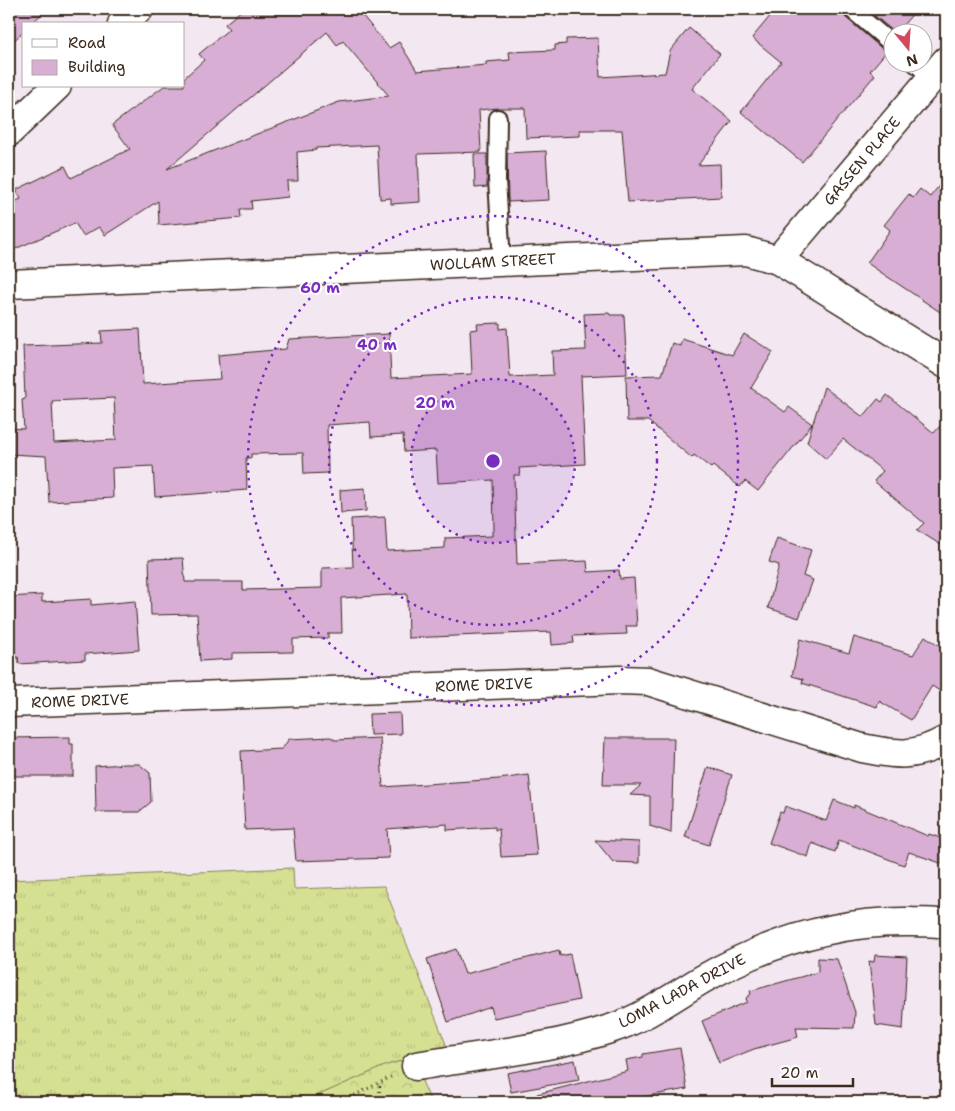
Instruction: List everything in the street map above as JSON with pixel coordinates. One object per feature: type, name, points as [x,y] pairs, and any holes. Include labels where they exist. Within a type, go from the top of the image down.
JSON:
[{"type":"street","points":[[124,22],[139,9]]},
{"type":"street","name":"GASSEN PLACE","points":[[778,260],[926,72]]},
{"type":"street","points":[[9,132],[55,88]]},
{"type":"street","name":"WOLLAM STREET","points":[[9,284],[746,250],[778,260],[946,364]]},
{"type":"street","name":"ROME DRIVE","points":[[9,703],[620,680],[648,681],[862,748],[899,755],[933,748],[946,740]]},
{"type":"street","name":"LOMA LADA DRIVE","points":[[416,1066],[568,1041],[615,1027],[655,1009],[743,957],[786,940],[837,927],[881,922],[946,924]]},
{"type":"lane","points":[[851,9],[882,35]]},
{"type":"lane","points":[[498,118],[497,180],[502,262]]},
{"type":"path","points":[[341,1102],[380,1082],[379,1102]]},
{"type":"green space","points":[[293,868],[294,889],[384,886],[447,1047],[387,1065],[303,1102],[9,1102],[9,880]]},
{"type":"green space","points":[[412,1058],[431,1102],[303,1102],[387,1065]]},
{"type":"building","points":[[9,9],[47,9],[33,22],[22,22],[22,33],[9,45]]},
{"type":"building","points":[[243,9],[357,9],[389,48],[399,42],[417,71],[486,65],[486,62],[510,60],[509,52],[555,50],[555,45],[566,44],[566,39],[598,38],[600,77],[665,73],[670,51],[689,28],[720,54],[692,89],[732,121],[698,165],[720,164],[721,197],[628,202],[622,130],[580,130],[580,136],[526,138],[525,108],[498,108],[479,110],[481,152],[418,154],[420,202],[391,204],[391,198],[380,199],[377,145],[316,148],[316,150],[297,152],[298,181],[287,181],[288,197],[251,201],[252,209],[240,209],[241,218],[159,225],[158,201],[105,235],[99,227],[83,236],[75,223],[15,249],[9,236],[9,204],[21,199],[16,190],[65,166],[71,178],[130,149],[112,125],[161,88],[185,88],[185,77],[204,60],[199,54],[229,29],[225,24]],"holes":[[[327,32],[337,45],[343,41],[389,96],[339,102],[167,169]]]},
{"type":"building","points":[[776,9],[784,16],[789,9],[841,9],[845,17],[882,49],[882,57],[870,71],[875,75],[802,162],[741,112],[781,62],[752,38]]},
{"type":"building","points":[[881,9],[917,9],[906,22],[882,22],[875,16]]},
{"type":"building","points":[[546,151],[549,200],[508,202],[507,153]]},
{"type":"building","points":[[474,154],[487,154],[487,187],[475,188]]},
{"type":"building","points":[[946,177],[946,316],[867,263],[890,230],[884,225],[909,194],[913,198],[920,189],[930,197]]},
{"type":"building","points":[[609,313],[610,315],[624,315],[627,374],[581,376],[585,464],[519,468],[520,475],[514,475],[517,564],[587,561],[588,572],[619,570],[620,579],[634,578],[637,626],[626,626],[627,634],[573,636],[574,643],[552,645],[551,632],[408,638],[407,594],[341,598],[342,633],[328,633],[328,638],[293,639],[293,652],[232,653],[232,659],[200,661],[197,614],[151,615],[149,559],[183,558],[185,582],[243,582],[243,590],[322,588],[322,568],[353,567],[351,519],[385,517],[387,551],[445,548],[445,538],[492,536],[492,531],[494,531],[493,480],[438,483],[436,450],[404,452],[403,435],[371,437],[370,422],[327,425],[328,473],[304,474],[303,453],[251,454],[251,458],[246,458],[247,490],[155,497],[153,466],[112,468],[113,498],[49,502],[46,456],[9,454],[9,428],[24,429],[22,400],[25,399],[23,346],[102,343],[101,331],[140,329],[143,384],[220,379],[218,355],[286,349],[289,339],[389,334],[391,378],[472,374],[470,330],[478,329],[477,324],[500,323],[500,329],[507,328],[510,377],[553,375],[552,351],[586,350],[584,314]],"holes":[[[114,398],[116,440],[54,443],[52,401]]]},
{"type":"building","points":[[744,334],[773,352],[751,388],[785,412],[789,407],[812,424],[758,491],[745,481],[740,487],[713,466],[711,468],[694,455],[692,458],[648,421],[627,421],[626,376],[662,375],[672,343],[680,346],[682,339],[732,355]]},
{"type":"building","points":[[824,387],[863,417],[878,399],[882,402],[887,395],[934,433],[946,419],[946,548],[917,530],[924,523],[874,481],[883,471],[843,439],[826,459],[807,442]]},
{"type":"building","points":[[365,488],[366,511],[341,513],[340,490]]},
{"type":"building","points":[[777,538],[811,550],[803,576],[813,580],[799,618],[768,608],[779,565],[769,562]]},
{"type":"building","points":[[42,595],[42,602],[91,599],[91,605],[135,601],[139,650],[85,654],[85,660],[19,664],[18,657],[10,658],[9,597]]},
{"type":"building","points":[[925,636],[946,650],[946,695],[932,686],[911,720],[879,701],[877,707],[802,683],[803,679],[792,676],[800,639],[849,653],[854,637],[913,655]]},
{"type":"building","points":[[400,713],[401,734],[370,735],[369,714]]},
{"type":"building","points":[[70,737],[70,744],[73,744],[73,776],[9,776],[9,738]]},
{"type":"building","points":[[331,737],[335,740],[380,738],[383,787],[499,779],[529,775],[537,855],[501,857],[499,829],[495,830],[495,827],[447,830],[447,824],[387,829],[389,858],[296,861],[293,828],[245,830],[241,751],[282,749],[289,739]]},
{"type":"building","points":[[605,738],[674,738],[671,833],[650,826],[650,796],[630,795],[641,785],[603,785]]},
{"type":"building","points":[[139,764],[150,773],[151,802],[139,812],[96,812],[95,766]]},
{"type":"building","points":[[708,767],[732,775],[709,845],[685,837]]},
{"type":"building","points":[[834,800],[854,808],[854,805],[928,836],[929,834],[946,840],[946,865],[909,852],[904,865],[839,840],[835,852],[812,843],[808,857],[769,843],[780,812],[783,813],[785,806],[826,821]]},
{"type":"building","points":[[595,840],[639,842],[639,863],[613,862]]},
{"type":"building","points":[[456,949],[465,974],[559,950],[560,956],[570,954],[579,1000],[494,1018],[491,1007],[448,1022],[427,959]]},
{"type":"building","points":[[875,955],[907,957],[903,1029],[876,1025],[869,961],[874,962]]},
{"type":"building","points":[[818,958],[837,959],[855,1012],[854,1028],[796,1027],[798,1037],[754,1049],[719,1063],[702,1021],[747,1002],[746,998],[751,994],[750,991],[818,972]]},
{"type":"building","points":[[680,1048],[687,1089],[614,1102],[538,1102],[537,1094],[628,1071],[626,1060],[643,1057],[643,1054]]},
{"type":"building","points":[[575,1060],[579,1080],[511,1092],[507,1073]]}]
